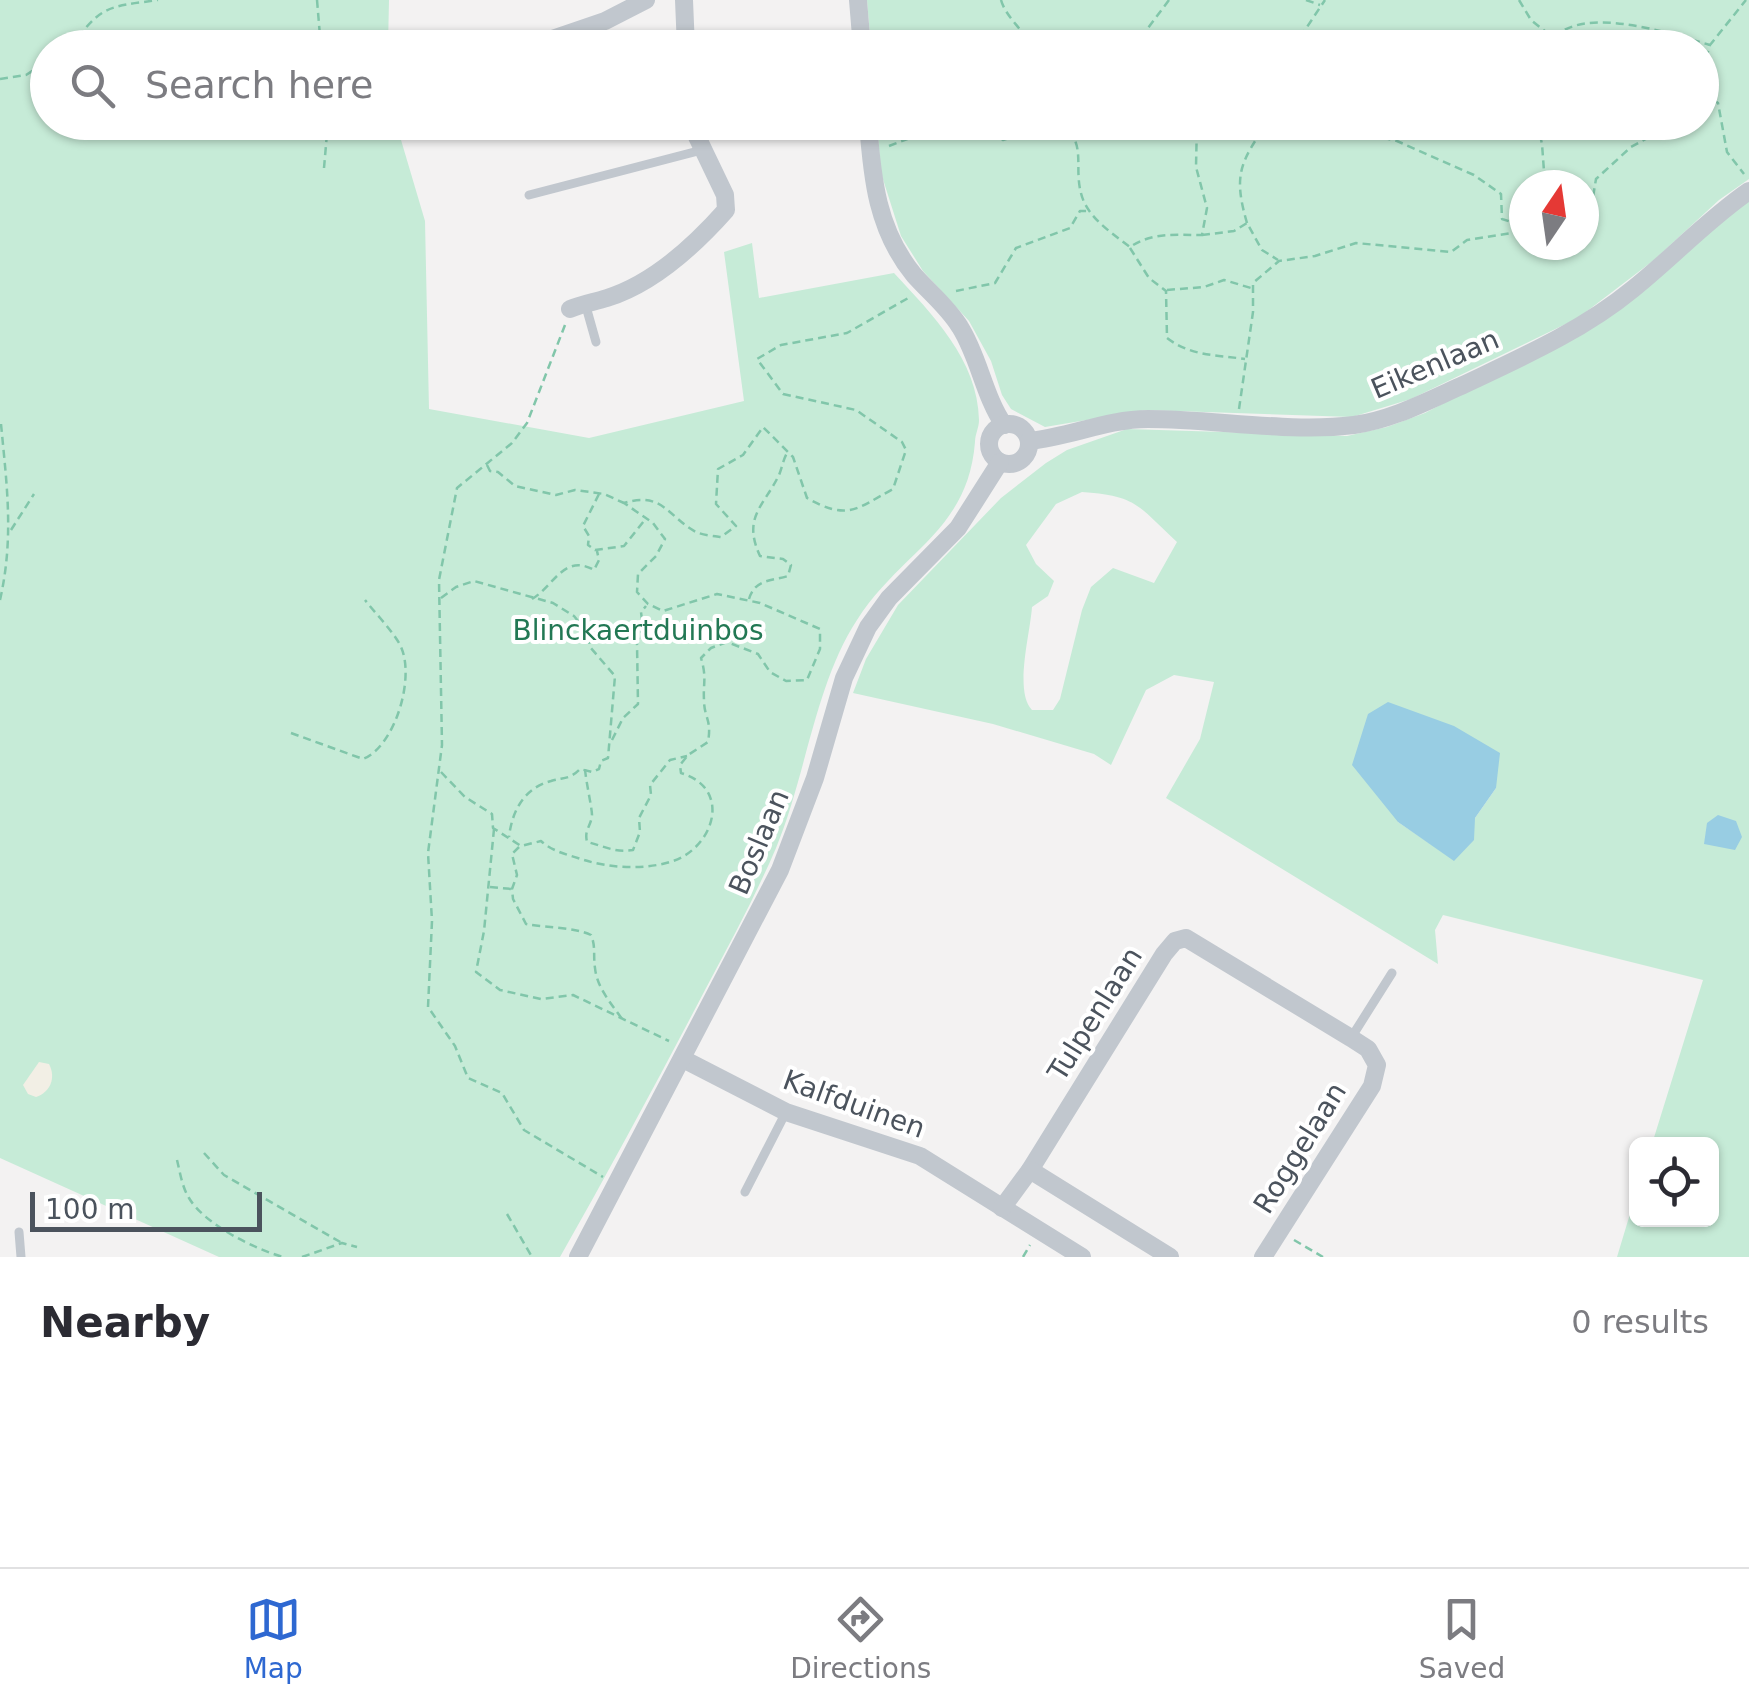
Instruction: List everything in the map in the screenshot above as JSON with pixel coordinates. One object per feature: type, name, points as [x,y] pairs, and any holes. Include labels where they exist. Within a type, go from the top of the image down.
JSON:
[{"type":"street","points":[[581,30],[646,0]]},
{"type":"street","points":[[684,0],[685,30]]},
{"type":"street","points":[[858,0],[860,30]]},
{"type":"street","points":[[577,306],[636,285],[702,237],[726,210],[725,195],[698,140]]},
{"type":"street","name":"Boslaan","points":[[869,140],[879,209],[890,238],[901,258],[959,324],[979,362],[996,415],[1004,425],[993,433],[989,443],[992,454],[1000,462],[1018,462],[1028,453],[1029,440]]},
{"type":"street","name":"Eikenlaan","points":[[1029,440],[1059,438],[1114,422],[1144,419],[1353,425],[1417,406],[1578,327],[1631,291],[1713,216],[1749,191]]},
{"type":"street","points":[[1004,425],[1022,428],[1029,440]]},
{"type":"street","name":"Boslaan","points":[[578,1257],[780,870],[815,778],[844,678],[868,627],[889,598],[958,528],[1000,462]]},
{"type":"street","name":"Tulpenlaan","points":[[1030,1170],[1174,941],[1186,938],[1197,943],[1352,1038],[1368,1049],[1377,1065]]},
{"type":"street","name":"Kalfduinen","points":[[686,1052],[786,1112],[920,1156],[1082,1257]]},
{"type":"street","name":"Roggelaan","points":[[1263,1257],[1372,1086],[1377,1065]]},
{"type":"street","points":[[1002,1208],[1030,1170],[1170,1257]]},
{"type":"lane","points":[[529,195],[702,150]]},
{"type":"lane","points":[[577,306],[596,342]]},
{"type":"lane","points":[[1352,1038],[1392,973]]},
{"type":"lane","points":[[745,1192],[786,1112]]},
{"type":"lane","points":[[19,1232],[21,1257]]},
{"type":"path","points":[[83,30],[91,18],[113,6],[158,0]]},
{"type":"path","points":[[317,0],[320,30]]},
{"type":"path","points":[[1001,0],[1002,7],[1022,30]]},
{"type":"path","points":[[1146,30],[1169,0]]},
{"type":"path","points":[[1306,0],[1322,6]]},
{"type":"path","points":[[1305,30],[1325,0]]},
{"type":"path","points":[[1519,0],[1531,20],[1544,30]]},
{"type":"path","points":[[1719,34],[1746,0]]},
{"type":"path","points":[[1617,16],[1662,30]]},
{"type":"path","points":[[1556,30],[1562,23]]},
{"type":"path","points":[[0,79],[30,73]]},
{"type":"path","points":[[1719,108],[1727,152],[1749,179]]},
{"type":"path","points":[[324,168],[326,140]]},
{"type":"path","points":[[870,156],[908,140]]},
{"type":"path","points":[[1077,140],[1076,168],[1082,196],[1090,210],[1130,247],[1149,278],[1166,291],[1204,287],[1224,280],[1253,288]]},
{"type":"path","points":[[1197,140],[1196,167],[1208,208],[1202,235]]},
{"type":"path","points":[[1256,140],[1241,161],[1238,181],[1247,223],[1262,250],[1279,261]]},
{"type":"path","points":[[1390,140],[1474,175],[1501,194],[1502,218],[1509,221]]},
{"type":"path","points":[[1541,140],[1543,170]]},
{"type":"path","points":[[1599,176],[1642,140]]},
{"type":"path","points":[[624,503],[638,498],[661,503],[698,533],[721,537],[736,526],[716,504],[718,469],[743,455],[762,427],[793,457],[807,498],[828,510],[858,511],[893,489],[906,450],[902,442],[856,410],[784,394],[757,359],[781,345],[847,333],[934,295],[995,283],[1016,248],[1070,228],[1080,211],[1090,210]]},
{"type":"path","points":[[1130,247],[1142,239],[1234,231],[1247,223]]},
{"type":"path","points":[[1237,422],[1253,283],[1279,261],[1315,256],[1356,243],[1452,252],[1467,240],[1509,231]]},
{"type":"path","points":[[1166,291],[1167,338],[1179,348],[1195,353],[1247,359]]},
{"type":"path","points":[[577,306],[527,423],[512,443],[457,488],[439,580],[441,772],[428,853],[432,920],[428,1007],[455,1046],[468,1078],[502,1094],[524,1130],[616,1184]]},
{"type":"path","points":[[0,600],[10,531],[1,424]]},
{"type":"path","points":[[748,600],[752,590],[764,580],[788,576],[791,566],[783,559],[760,556],[755,545],[754,520],[788,450]]},
{"type":"path","points":[[486,463],[490,471],[498,472],[515,486],[556,495],[575,490],[600,494],[624,503],[653,522],[664,539],[656,556],[638,574],[637,592],[662,611],[717,594],[779,609],[820,629],[820,649],[807,680],[786,682],[770,672],[758,654],[727,642],[711,648],[701,658],[707,685],[703,702],[711,724],[708,742],[680,765],[681,772],[694,776],[713,801],[713,822],[698,843],[673,862],[638,867],[597,864],[558,852],[541,841],[514,848],[518,874],[513,899],[526,924],[570,932],[580,930],[591,935],[604,996],[623,1020]]},
{"type":"path","points":[[10,531],[34,494]]},
{"type":"path","points":[[600,494],[583,526],[588,546],[596,550],[624,546],[644,519]]},
{"type":"path","points":[[532,599],[565,566],[578,564],[594,570],[599,560],[596,550]]},
{"type":"path","points":[[440,599],[456,587],[474,581],[553,604],[574,616],[587,632],[590,647],[615,676],[611,741]]},
{"type":"path","points":[[291,733],[363,759],[384,743],[396,718],[408,667],[400,644],[364,600]]},
{"type":"path","points":[[586,768],[592,772],[599,769],[601,761],[608,758],[622,718],[638,704],[637,643],[644,628],[640,612],[648,604]]},
{"type":"path","points":[[586,768],[586,794],[592,814],[585,832],[587,842],[623,852],[633,850],[640,832],[639,818],[651,794],[650,786],[663,766],[688,756]]},
{"type":"path","points":[[509,837],[511,819],[528,792],[550,781],[569,780],[586,768]]},
{"type":"path","points":[[441,772],[465,797],[492,814],[494,829],[476,972],[500,990],[541,1000],[573,995],[686,1052]]},
{"type":"path","points":[[494,829],[521,846]]},
{"type":"path","points":[[488,886],[512,889]]},
{"type":"path","points":[[204,1154],[224,1175],[342,1243],[357,1247]]},
{"type":"path","points":[[177,1160],[189,1198],[207,1218],[260,1250],[283,1257]]},
{"type":"path","points":[[507,1214],[532,1257]]},
{"type":"path","points":[[1280,1232],[1323,1257]]},
{"type":"path","points":[[303,1257],[342,1243]]},
{"type":"green space","name":"Blinckaertduinbos","points":[[0,0],[389,0],[388,30],[30,30],[30,140],[401,140],[425,221],[429,409],[589,438],[744,401],[724,252],[752,243],[759,298],[894,273],[950,339],[971,377],[979,423],[970,473],[946,520],[874,596],[843,645],[768,866],[670,1057],[560,1257],[219,1257],[0,1158]]},
{"type":"green space","points":[[867,0],[1749,0],[1749,179],[1578,318],[1411,399],[1352,417],[1146,410],[1045,427],[1011,409],[969,321],[923,271],[901,236],[881,173],[878,140],[1719,140],[1719,30],[870,30]]},
{"type":"green space","points":[[1749,196],[1749,1257],[1617,1257],[1629,1217],[1629,1227],[1719,1227],[1719,1137],[1654,1137],[1703,980],[1443,915],[1435,930],[1438,964],[1166,798],[1200,739],[1214,682],[1174,675],[1146,690],[1111,765],[1094,754],[993,724],[853,693],[866,659],[898,605],[1001,498],[1067,450],[1127,429],[1347,436],[1425,413],[1588,328]],"holes":[[[1082,492],[1115,496],[1145,511],[1177,542],[1154,583],[1113,568],[1091,587],[1060,699],[1053,710],[1032,710],[1024,690],[1032,607],[1048,596],[1054,581],[1036,564],[1026,545],[1056,504]],[[1496,788],[1475,818],[1454,860],[1398,822]]]},
{"type":"sand","points":[[39,1062],[49,1064],[52,1079],[49,1088],[36,1097],[28,1094],[23,1085]]},
{"type":"water","points":[[1388,702],[1454,726],[1500,753],[1496,788],[1475,818],[1474,840],[1454,861],[1398,822],[1352,765],[1368,714]]},
{"type":"water","points":[[1718,815],[1736,821],[1742,837],[1735,850],[1704,844],[1707,823]]}]
